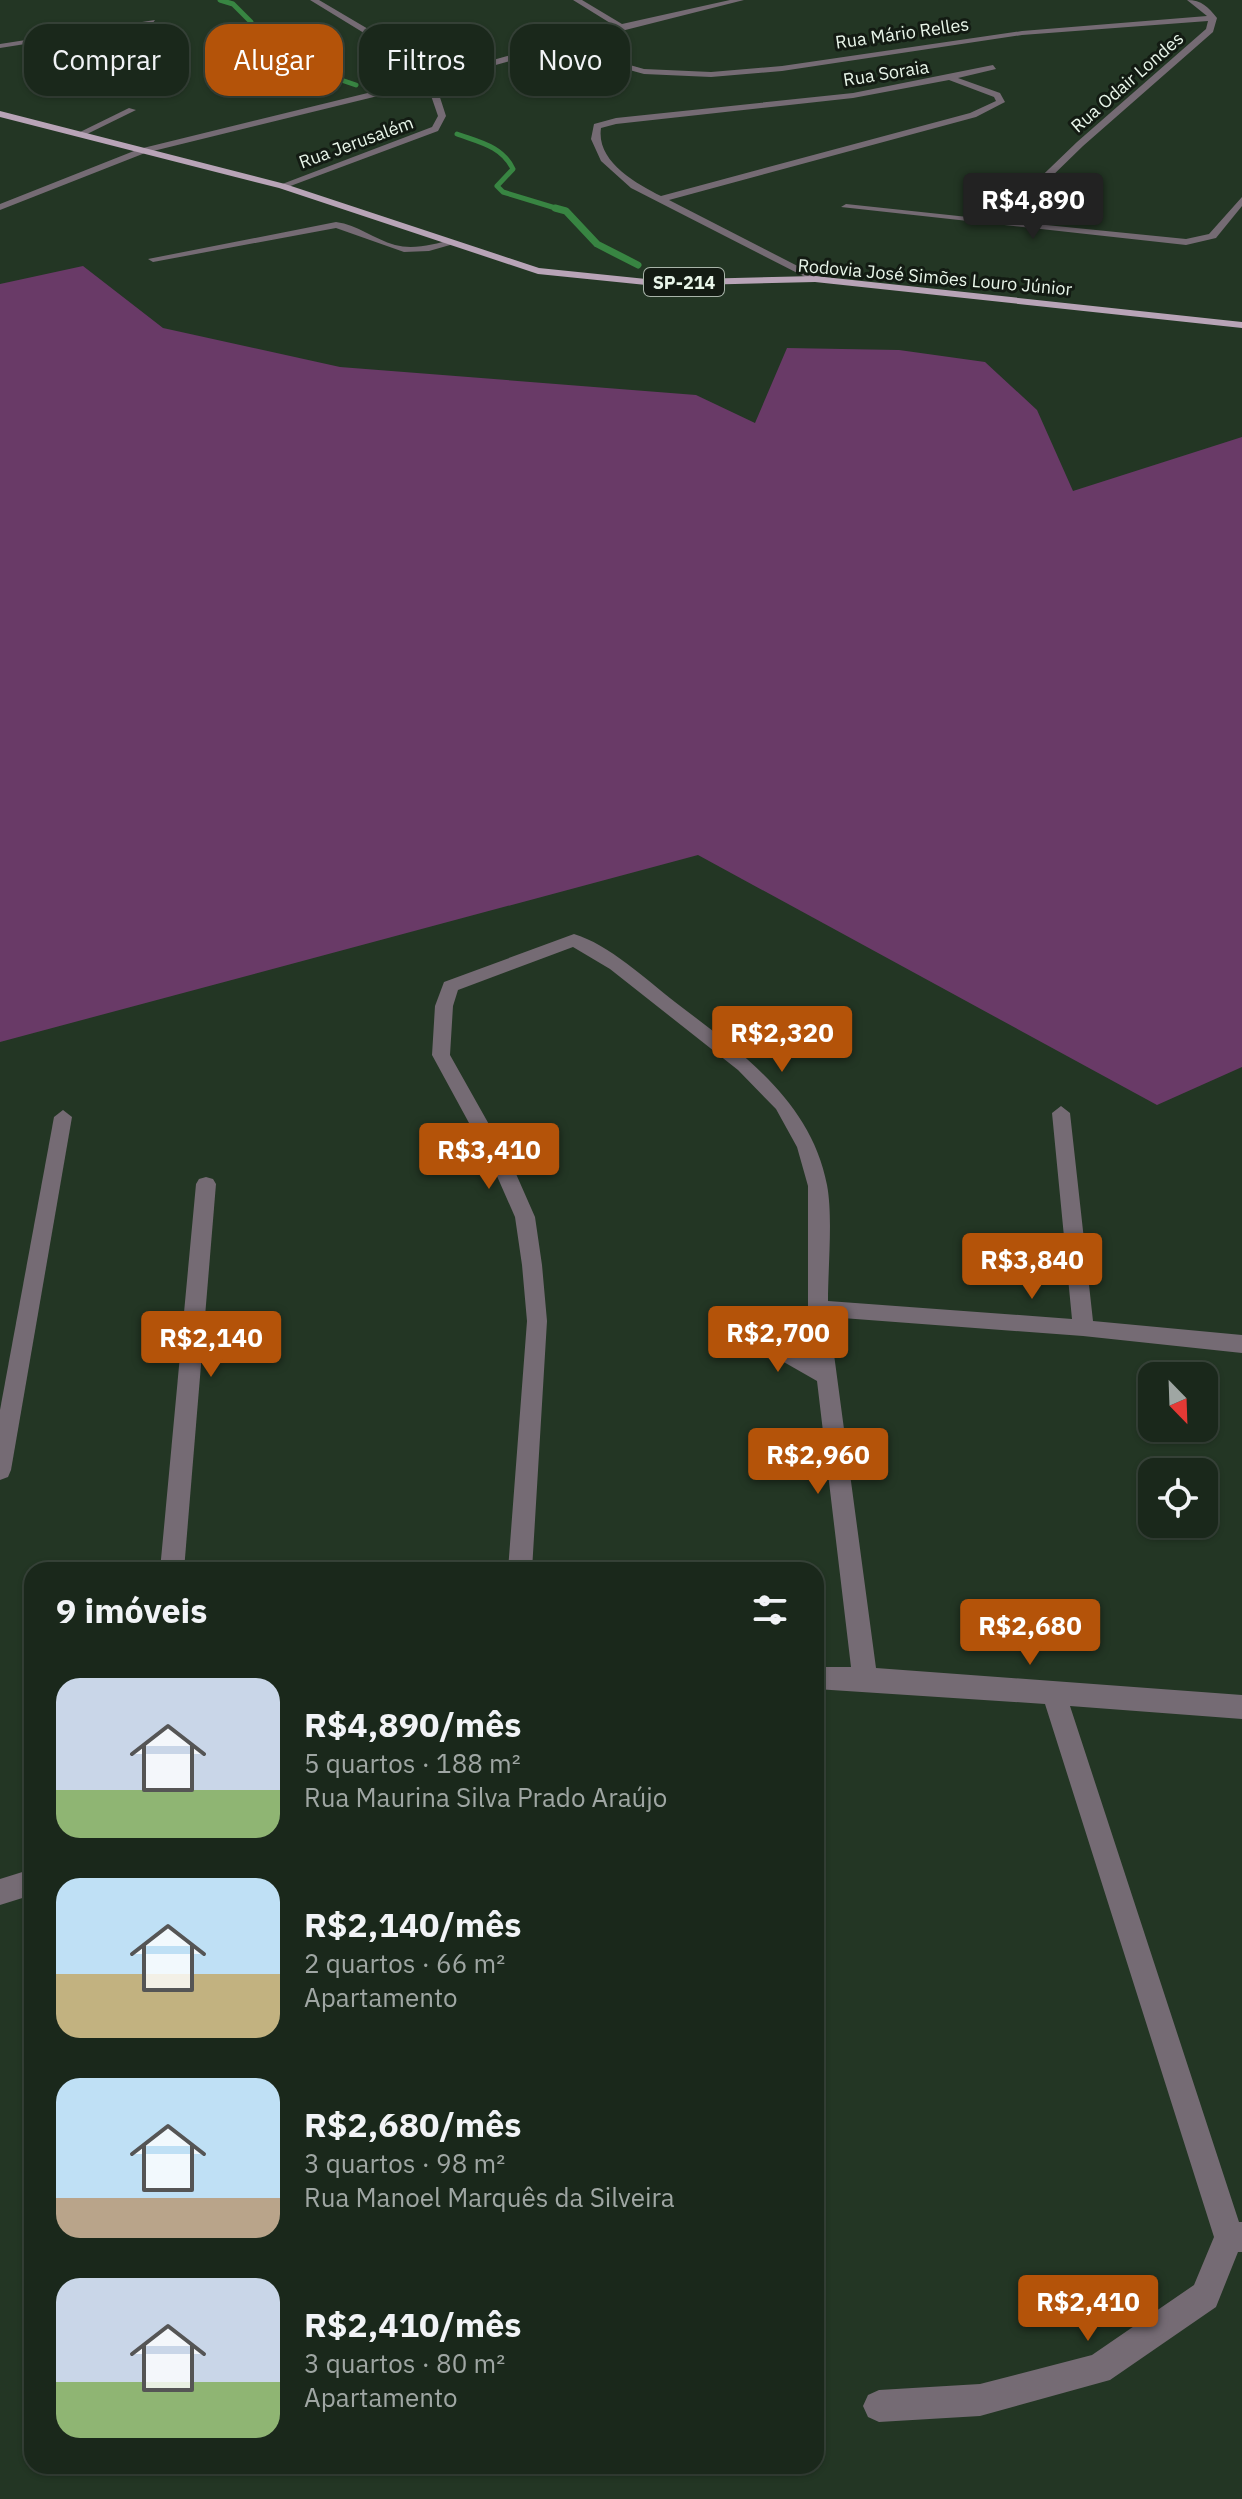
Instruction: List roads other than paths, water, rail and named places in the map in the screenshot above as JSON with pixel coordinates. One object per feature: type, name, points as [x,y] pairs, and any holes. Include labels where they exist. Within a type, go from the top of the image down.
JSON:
[{"type":"main road","name":"Rodovia José Simões Louro Júnior","points":[[0,114],[116,144]]},
{"type":"main road","name":"Rodovia José Simões Louro Júnior","points":[[31,121],[282,186],[538,271],[656,283],[815,279],[1242,325]]},
{"type":"street","points":[[314,0],[359,25]]},
{"type":"street","points":[[577,0],[616,24]]},
{"type":"street","name":"Rua Jerusalém","points":[[630,25],[740,0]]},
{"type":"street","points":[[1191,0],[1205,8],[1213,18]]},
{"type":"street","name":"Rua Mário Relles","points":[[630,68],[673,74],[707,74],[781,67],[1008,34],[1213,18]]},
{"type":"street","name":"Rua Odair Londes","points":[[1000,221],[1080,144],[1210,30],[1213,18]]},
{"type":"street","points":[[0,46],[152,22]]},
{"type":"street","name":"Rua Soraia","points":[[815,279],[658,200],[617,174],[595,139],[597,126],[616,121],[840,97],[952,79],[993,67]]},
{"type":"street","name":"Rua Soraia","points":[[658,200],[973,115],[1001,102],[997,95],[952,79]]},
{"type":"street","name":"Rua Jerusalém","points":[[0,207],[142,151],[365,96]]},
{"type":"street","name":"Rua Jerusalém","points":[[282,186],[435,129],[442,116],[435,96]]},
{"type":"street","points":[[82,133],[132,110]]},
{"type":"street","points":[[846,207],[1186,242],[1212,236],[1242,200]]},
{"type":"street","points":[[153,259],[336,225],[354,227],[389,246],[407,250],[452,243]]},
{"type":"street","points":[[521,1562],[537,1321],[525,1217],[441,1055],[441,1029],[450,986],[574,940],[616,965],[744,1065],[783,1105],[806,1147],[818,1186],[818,1308],[865,1679]]},
{"type":"street","points":[[1061,1113],[1083,1328]]},
{"type":"street","points":[[0,1470],[63,1117]]},
{"type":"street","points":[[173,1562],[206,1184]]},
{"type":"street","points":[[818,1308],[1083,1328],[1242,1344]]},
{"type":"street","points":[[740,1345],[787,1353],[826,1376]]},
{"type":"street","points":[[824,1678],[1242,1707]]},
{"type":"street","points":[[879,2406],[980,2400],[1099,2369],[1205,2296],[1236,2237],[1054,1693]]},
{"type":"street","points":[[0,1892],[24,1884]]},
{"type":"waterway","points":[[220,0],[233,4],[251,22],[251,40],[255,46],[248,51],[253,57],[300,66],[356,85]]},
{"type":"waterway","points":[[457,134],[489,146],[508,161],[513,169],[497,186],[503,192],[559,209]]},
{"type":"waterway","points":[[555,208],[559,209]]},
{"type":"waterway","points":[[559,209],[566,211],[597,244],[638,265]]}]
